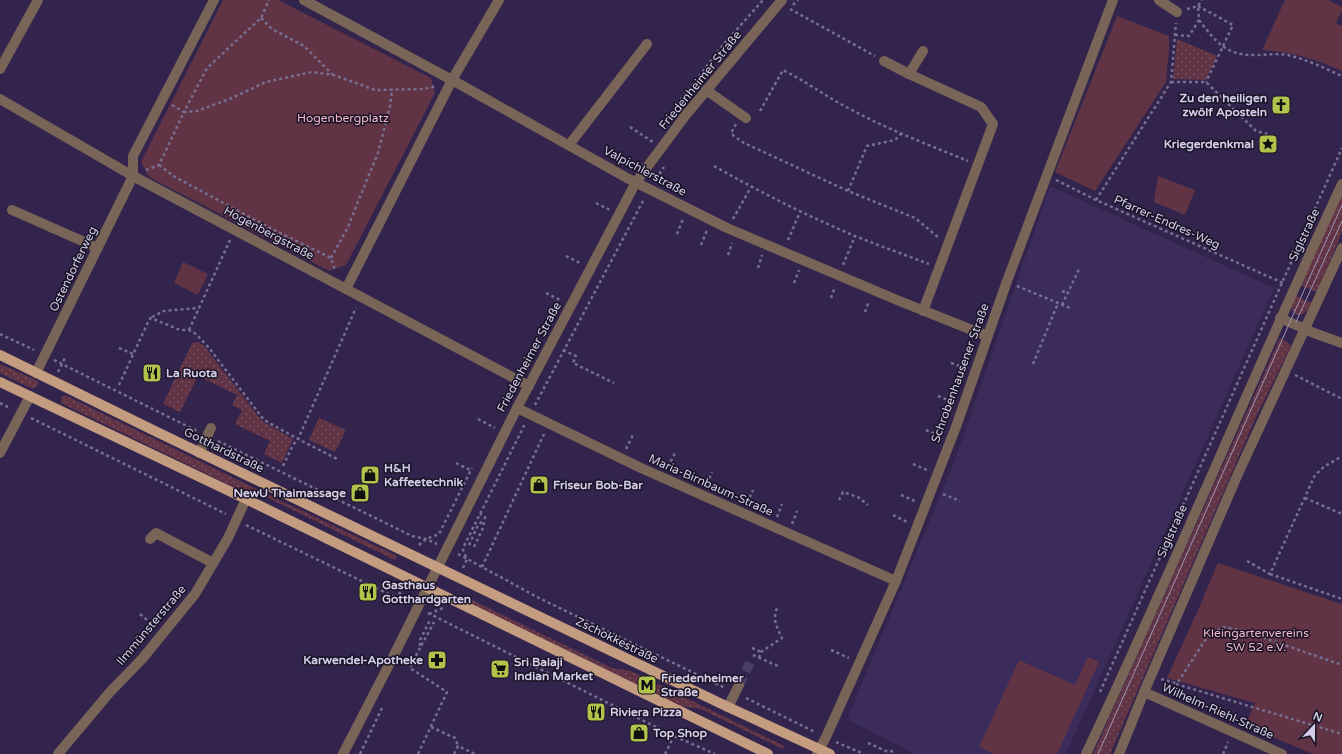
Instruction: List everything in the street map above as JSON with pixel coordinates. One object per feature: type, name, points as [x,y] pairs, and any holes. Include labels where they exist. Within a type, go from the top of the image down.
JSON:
[{"type":"main road","name":"Gotthardstraße","points":[[0,355],[437,567]]},
{"type":"main road","points":[[0,382],[246,499],[768,754]]},
{"type":"main road","name":"Zschokkestraße","points":[[437,567],[818,752],[830,754]]},
{"type":"street","points":[[0,69],[38,0]]},
{"type":"street","points":[[133,176],[133,156],[163,101],[214,0]]},
{"type":"street","name":"Valpichlerstraße","points":[[304,0],[636,182],[727,228],[923,311],[987,336]]},
{"type":"street","points":[[346,289],[452,80],[498,0]]},
{"type":"street","name":"Friedenheimer Straße","points":[[343,754],[504,433],[636,182],[685,116],[782,0]]},
{"type":"street","name":"Schrobenhausener Straße","points":[[818,752],[896,581],[957,424],[987,336],[1046,175],[1113,0]]},
{"type":"street","points":[[1159,0],[1177,12]]},
{"type":"street","points":[[569,145],[647,44]]},
{"type":"street","points":[[909,74],[923,51]]},
{"type":"street","points":[[884,61],[981,107],[993,124],[923,311]]},
{"type":"street","points":[[706,90],[744,116]]},
{"type":"street","name":"Hogenbergstraße","points":[[0,99],[133,176],[529,386]]},
{"type":"street","name":"Ostendorferweg","points":[[36,373],[133,176]]},
{"type":"street","name":"Siglstraße","points":[[1086,754],[1120,682],[1280,318],[1342,184]]},
{"type":"street","points":[[12,210],[98,248]]},
{"type":"street","points":[[1119,754],[1144,692],[1237,476],[1342,248]]},
{"type":"street","points":[[1280,318],[1305,330],[1342,343]]},
{"type":"street","points":[[0,453],[30,396]]},
{"type":"street","name":"Maria-Birnbaum-Straße","points":[[517,408],[621,458],[896,581]]},
{"type":"street","points":[[200,453],[209,432]]},
{"type":"street","name":"Ilmmünsterstraße","points":[[58,754],[110,692],[142,658],[195,594],[246,499]]},
{"type":"street","points":[[150,539],[156,533],[213,563]]},
{"type":"street","points":[[728,707],[737,689]]},
{"type":"street","name":"Wilhelm-Riehl-Straße","points":[[1144,692],[1282,754]]},
{"type":"path","points":[[133,176],[159,165],[207,68],[261,18],[269,0]]},
{"type":"path","points":[[798,0],[790,9],[884,61]]},
{"type":"path","points":[[1202,0],[1198,6],[1199,20],[1210,35],[1223,48],[1236,53],[1255,55],[1287,55],[1323,67],[1342,76]]},
{"type":"path","points":[[1096,200],[1171,82],[1177,12],[1198,6],[1233,25],[1206,82]]},
{"type":"path","points":[[261,18],[272,29],[304,46],[334,75]]},
{"type":"path","points":[[1176,35],[1189,36],[1199,20]]},
{"type":"path","points":[[760,110],[783,70],[853,111],[902,134],[978,165]]},
{"type":"path","points":[[163,101],[184,112],[197,111],[232,98],[266,82],[312,72],[334,75],[375,90],[424,89]]},
{"type":"path","points":[[1171,82],[1206,82],[1256,131],[1271,135]]},
{"type":"path","points":[[331,258],[348,227],[356,204],[378,153],[390,106],[392,89]]},
{"type":"path","points":[[744,116],[731,133],[744,143],[848,191],[915,218],[948,244]]},
{"type":"path","points":[[630,127],[657,144]]},
{"type":"path","points":[[848,191],[867,146],[895,140],[902,134]]},
{"type":"path","points":[[1098,696],[1342,148]]},
{"type":"path","points":[[159,165],[181,181],[331,258],[337,276],[346,289]]},
{"type":"path","points":[[458,578],[467,559],[463,550],[530,414],[650,189],[666,165]]},
{"type":"path","points":[[714,166],[800,212],[856,236],[939,268]]},
{"type":"path","name":"Pfarrer-Endres-Weg","points":[[1046,175],[1096,200],[1282,283]]},
{"type":"path","points":[[727,228],[751,186]]},
{"type":"path","points":[[677,234],[687,208]]},
{"type":"path","points":[[782,252],[800,212]]},
{"type":"path","points":[[189,330],[235,230]]},
{"type":"path","points":[[839,275],[856,236]]},
{"type":"path","points":[[1062,305],[1080,267]]},
{"type":"path","points":[[1007,281],[1070,308]]},
{"type":"path","points":[[1062,291],[1068,293]]},
{"type":"path","points":[[283,466],[293,445],[298,439],[361,296]]},
{"type":"path","points":[[1033,364],[1058,303]]},
{"type":"path","points":[[119,385],[151,318],[164,311],[199,308]]},
{"type":"path","points":[[151,318],[180,330],[189,330],[196,334],[209,348],[264,420],[339,460]]},
{"type":"path","points":[[0,334],[209,432],[412,536],[426,539],[447,548],[539,598],[737,689],[826,737],[864,754]]},
{"type":"path","points":[[551,344],[576,356],[573,363],[614,383]]},
{"type":"path","points":[[119,348],[133,354]]},
{"type":"path","points":[[1286,370],[1342,399]]},
{"type":"path","points":[[0,403],[407,603]]},
{"type":"path","points":[[478,420],[504,433]]},
{"type":"path","points":[[482,567],[549,423]]},
{"type":"path","points":[[621,458],[634,433]]},
{"type":"path","points":[[1270,574],[1315,476],[1324,466],[1339,458],[1342,459]]},
{"type":"path","points":[[456,463],[483,476]]},
{"type":"path","points":[[931,489],[960,501]]},
{"type":"path","points":[[839,500],[843,492],[858,497],[868,505]]},
{"type":"path","points":[[1304,498],[1342,514]]},
{"type":"path","points":[[474,547],[483,528],[485,517],[480,514]]},
{"type":"path","points":[[469,545],[478,526],[484,520]]},
{"type":"path","points":[[1247,561],[1270,574],[1342,598]]},
{"type":"path","points":[[425,620],[428,614],[443,608],[448,598]]},
{"type":"path","points":[[759,658],[761,652],[782,638],[775,623],[774,615],[777,608]]},
{"type":"path","points":[[140,614],[163,633]]},
{"type":"path","points":[[440,619],[674,736],[715,754]]},
{"type":"path","points":[[419,648],[420,640],[430,620]]},
{"type":"path","points":[[418,754],[447,692],[410,668],[419,648],[424,642],[434,622]]},
{"type":"path","points":[[1176,683],[1209,634],[1224,627],[1244,631],[1342,665]]},
{"type":"path","points":[[412,647],[419,648]]},
{"type":"path","points":[[752,648],[761,652]]},
{"type":"path","points":[[831,650],[859,662]]},
{"type":"path","points":[[753,655],[780,667]]},
{"type":"path","points":[[1161,679],[1342,734]]},
{"type":"path","points":[[360,754],[384,704]]},
{"type":"path","points":[[431,727],[455,738],[458,746],[475,754]]},
{"type":"path","points":[[665,754],[674,736]]},
{"type":"path","points":[[868,743],[892,753]]},
{"type":"path","points":[[454,754],[458,746]]},
{"type":"path","points":[[890,748],[892,753]]},
{"type":"path","points":[[853,754],[855,750]]},
{"type":"shaded area","points":[[1050,186],[1274,288],[1066,754],[915,754],[847,719],[955,460]]},
{"type":"green space","name":"Hogenbergplatz","points":[[223,0],[278,0],[431,78],[435,93],[346,265],[329,271],[149,177],[141,162]]},
{"type":"green space","points":[[1285,0],[1328,0],[1342,7],[1342,11],[1336,23],[1342,26],[1342,71],[1303,56],[1262,50]]},
{"type":"green space","points":[[1117,16],[1169,36],[1166,82],[1095,191],[1055,172]]},
{"type":"green space","points":[[1177,39],[1217,56],[1206,80],[1173,79]]},
{"type":"green space","points":[[1158,176],[1195,190],[1185,215],[1154,202]]},
{"type":"green space","points":[[1342,194],[1342,232],[1317,292],[1300,285]]},
{"type":"green space","points":[[183,262],[208,274],[198,295],[174,283]]},
{"type":"green space","points":[[1296,296],[1312,303],[1308,310],[1304,313],[1296,315],[1292,310],[1292,305]]},
{"type":"green space","points":[[1280,338],[1290,344],[1290,348],[1256,417],[1110,754],[1093,754]]},
{"type":"green space","points":[[198,342],[204,346],[262,421],[293,439],[282,463],[264,454],[270,441],[235,424],[242,410],[232,405],[237,395],[198,376],[180,412],[163,404],[192,343]]},
{"type":"green space","points":[[0,364],[36,380],[39,384],[33,389],[0,373]]},
{"type":"green space","points":[[65,395],[397,556],[395,560],[258,493],[244,492],[61,403],[62,397]]},
{"type":"green space","points":[[319,418],[346,430],[335,452],[309,440]]},
{"type":"green space","name":"Kleingartenvereins SW 52 e.V.","points":[[1218,563],[1342,604],[1342,754],[1313,754],[1245,726],[1255,703],[1167,678]]},
{"type":"green space","points":[[466,597],[612,668],[631,671],[784,746],[783,749],[701,709],[681,706],[464,600]]},
{"type":"green space","points":[[1088,657],[1099,662],[1057,754],[994,754],[979,747],[1019,660],[1075,685]]},
{"type":"tunnel","points":[[739,685],[751,661]]},
{"type":"tram line","points":[[1098,754],[1342,205]]},
{"type":"tram line","points":[[1296,322],[1342,221]]},
{"type":"place","name":"Zu den heiligen zwölf Aposteln","points":[[1281,105]]},
{"type":"place","name":"Kriegerdenkmal","points":[[1268,144]]},
{"type":"place","name":"La Ruota","points":[[152,373]]},
{"type":"place","name":"H&H Kaffeetechnik","points":[[370,475]]},
{"type":"place","name":"Friseur Bob-Bar","points":[[539,485]]},
{"type":"place","name":"NewU Thaimassage","points":[[360,493]]},
{"type":"place","name":"Gasthaus Gotthardgarten","points":[[368,592]]},
{"type":"place","name":"Karwendel-Apotheke","points":[[437,660]]},
{"type":"place","name":"Sri Balaji Indian Market","points":[[500,669]]},
{"type":"place","name":"Friedenheimer Straße","points":[[647,685]]},
{"type":"place","name":"Riviera Pizza","points":[[596,712]]},
{"type":"place","name":"Top Shop","points":[[639,733]]}]
